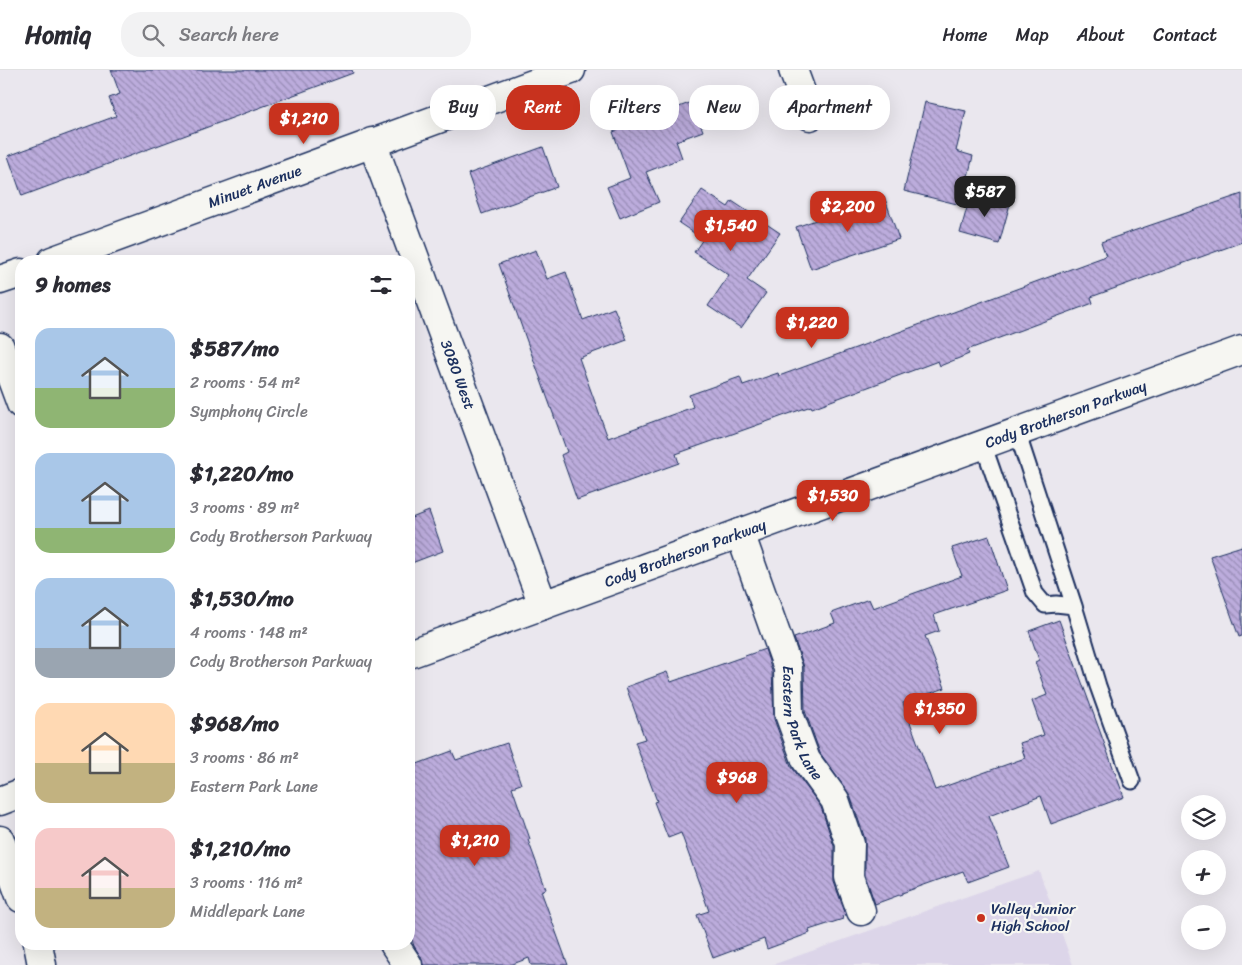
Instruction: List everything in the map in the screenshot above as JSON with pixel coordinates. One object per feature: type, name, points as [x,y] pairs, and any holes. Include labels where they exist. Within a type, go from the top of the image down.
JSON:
[{"type":"street","name":"Minuet Avenue","points":[[68,255],[570,70]]},
{"type":"street","points":[[794,70],[799,85]]},
{"type":"street","name":"3080 West","points":[[372,142],[414,255]]},
{"type":"street","name":"3080 West","points":[[415,258],[543,605]]},
{"type":"street","points":[[0,280],[15,274]]},
{"type":"street","points":[[0,347],[15,388]]},
{"type":"street","name":"Cody Brotherson Parkway","points":[[415,652],[1242,350]]},
{"type":"street","name":"Eastern Park Lane","points":[[740,533],[788,668],[789,714],[806,760],[835,800],[850,844],[849,877],[861,911]]},
{"type":"street","points":[[0,801],[15,795]]},
{"type":"street","points":[[0,840],[15,881]]},
{"type":"street","points":[[39,950],[42,965]]},
{"type":"street","points":[[398,950],[408,965]]},
{"type":"lane","points":[[1017,432],[1098,686],[1132,781]]},
{"type":"lane","points":[[984,444],[1035,593],[1045,605],[1074,606]]},
{"type":"shaded area","name":"Valley Junior High School","points":[[1039,871],[1073,965],[772,965]]},
{"type":"building","points":[[111,70],[352,70],[353,73],[22,196],[8,156],[116,116],[109,98],[120,94]]},
{"type":"building","points":[[925,102],[966,111],[956,151],[973,156],[961,205],[904,191]]},
{"type":"building","points":[[689,103],[689,130],[703,131],[676,141],[682,158],[646,172],[659,202],[620,218],[607,187],[630,178],[613,132],[618,130],[679,130],[679,107]]},
{"type":"building","points":[[543,147],[557,187],[482,214],[468,174]]},
{"type":"building","points":[[702,190],[728,207],[732,201],[780,233],[747,280],[766,293],[741,328],[708,306],[729,275],[694,252],[703,239],[679,223]]},
{"type":"building","points":[[971,193],[1010,204],[999,244],[960,233]]},
{"type":"building","points":[[1242,194],[1242,242],[1091,297],[1093,303],[967,350],[969,354],[940,366],[938,361],[812,408],[811,406],[676,454],[679,463],[577,500],[561,455],[567,452],[499,264],[536,250],[547,279],[566,272],[583,320],[614,308],[627,340],[579,358],[608,438],[693,407],[689,395],[740,377],[743,385],[778,373],[779,376],[1106,256],[1101,242]]},
{"type":"building","points":[[884,196],[899,239],[811,269],[796,227]]},
{"type":"building","points":[[429,511],[443,551],[415,562],[415,517]]},
{"type":"building","points":[[989,536],[1007,590],[934,615],[939,631],[925,636],[945,688],[903,703],[935,790],[1025,758],[1020,743],[1044,735],[1032,701],[1047,695],[1035,662],[1039,660],[1029,631],[1059,620],[1124,797],[1051,824],[1041,796],[989,816],[1009,867],[968,882],[963,871],[875,904],[865,875],[865,839],[850,795],[820,753],[805,711],[804,667],[794,638],[835,623],[831,613],[869,599],[873,608],[962,576],[952,548]]},
{"type":"building","points":[[1242,546],[1242,636],[1239,637],[1210,556]]},
{"type":"building","points":[[765,649],[772,671],[774,719],[791,766],[821,807],[834,846],[834,882],[846,915],[842,916],[843,919],[809,930],[810,933],[767,949],[764,939],[713,958],[697,915],[709,911],[681,833],[668,838],[654,802],[657,801],[635,742],[645,739],[626,687],[667,672],[671,682]]},
{"type":"building","points":[[507,743],[521,784],[512,787],[530,839],[528,840],[546,889],[541,891],[568,965],[531,965],[529,958],[510,965],[423,965],[421,957],[415,948],[415,765],[452,751],[456,760]]},
{"type":"place","name":"Valley Junior High School","points":[[981,918]]}]
